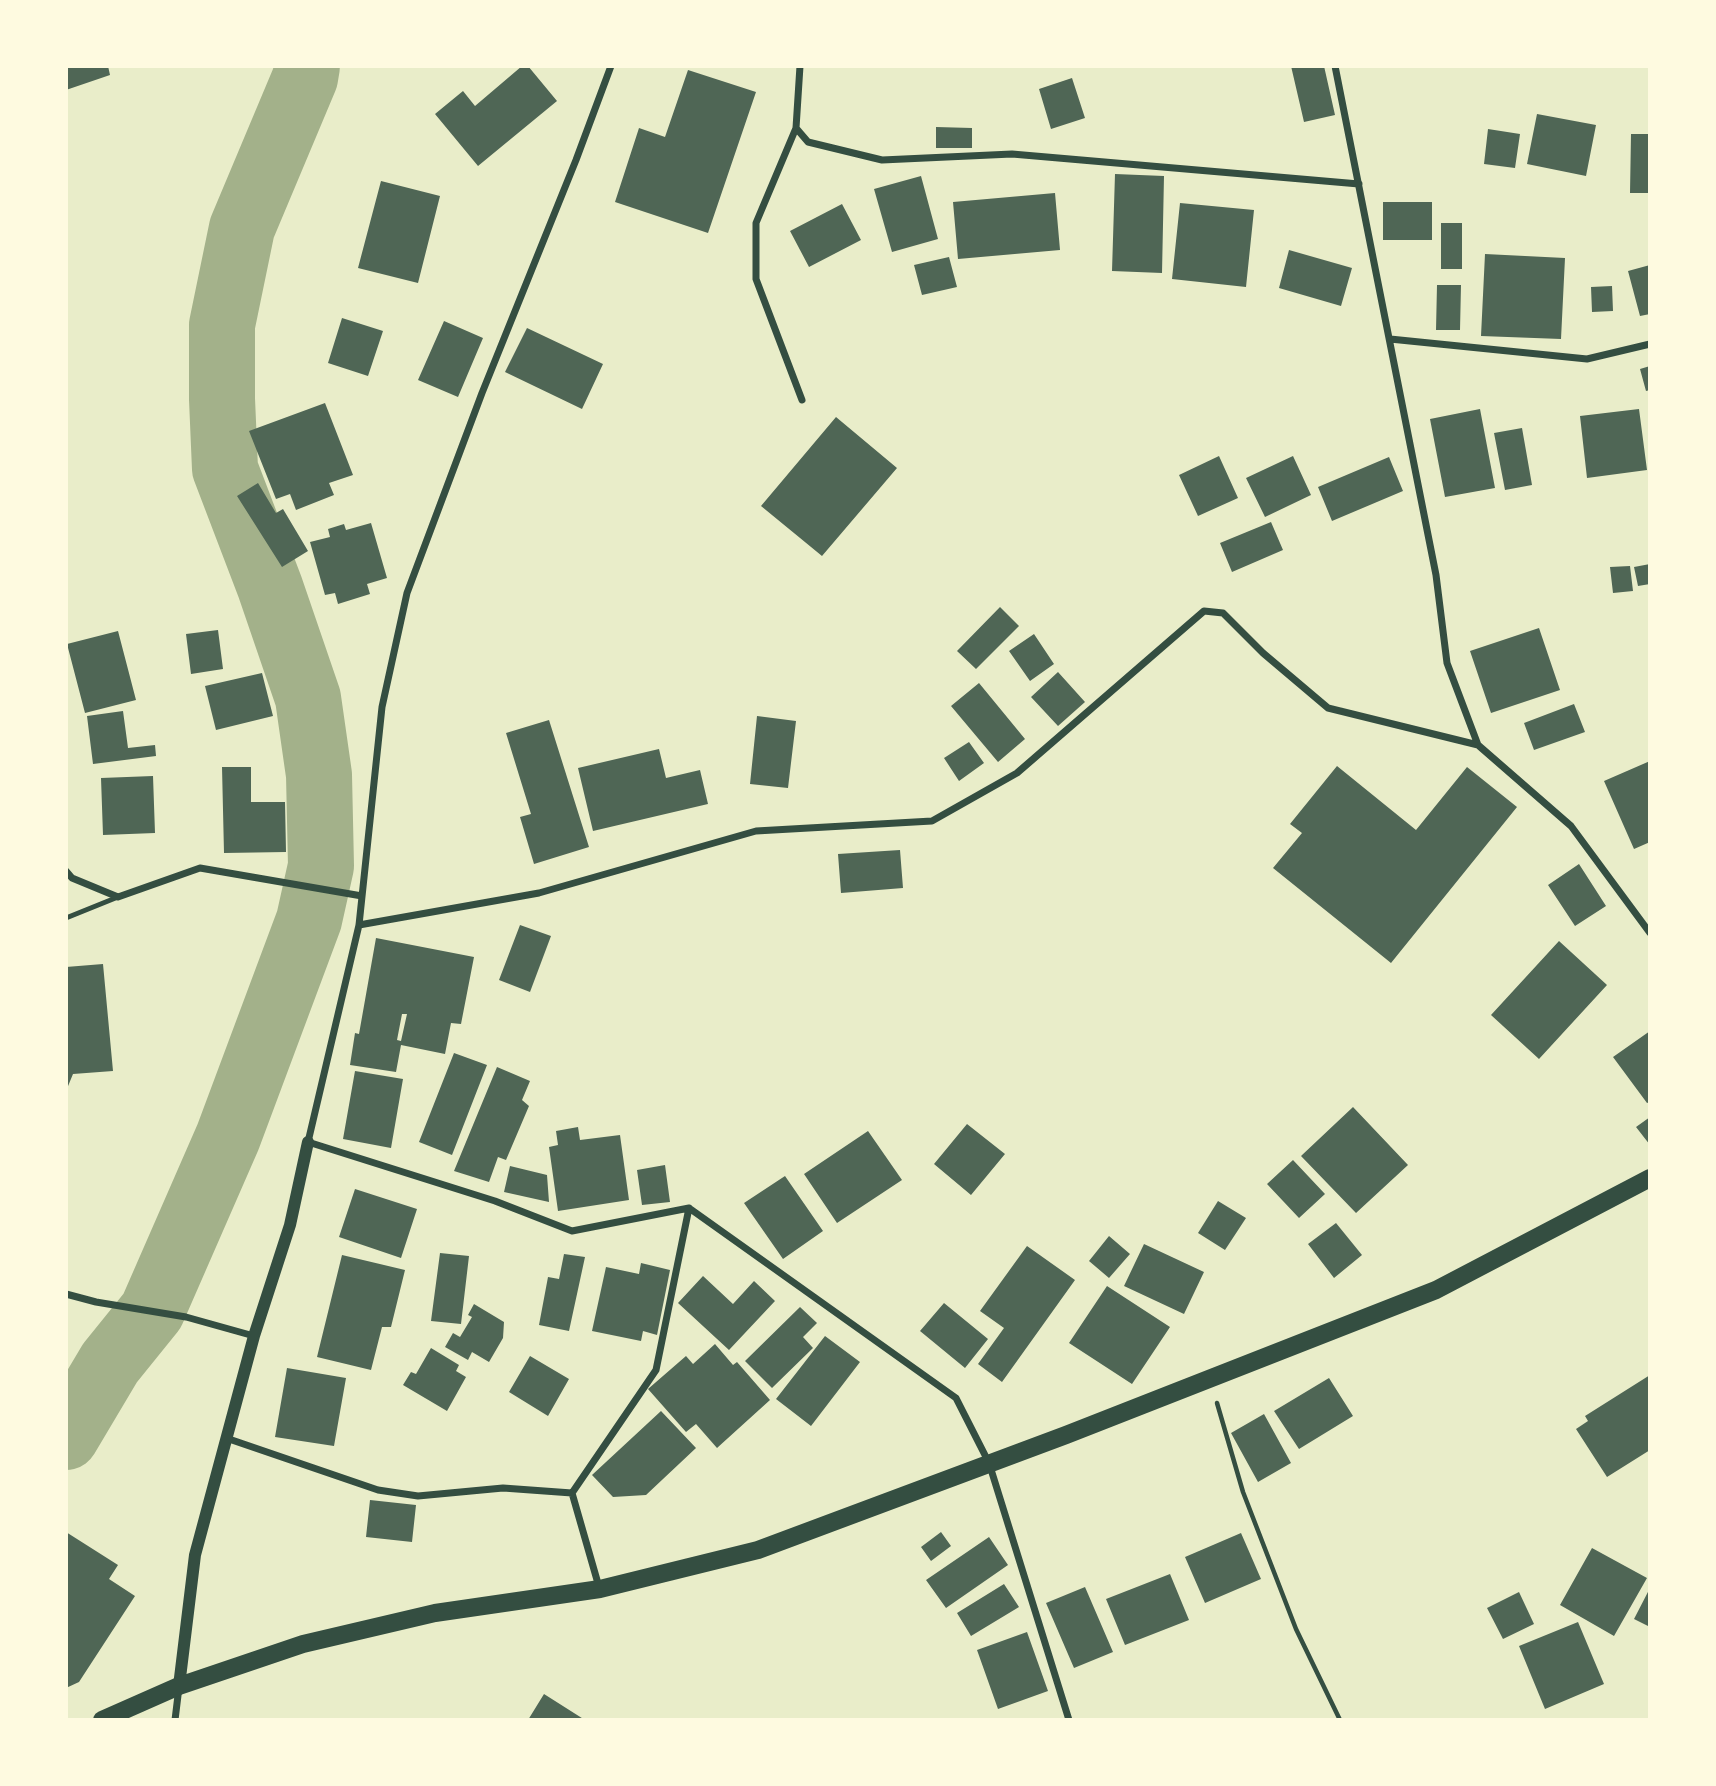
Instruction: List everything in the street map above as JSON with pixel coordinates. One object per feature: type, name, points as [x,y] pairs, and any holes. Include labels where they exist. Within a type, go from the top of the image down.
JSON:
[{"type":"main road","points":[[102,1720],[179,1686],[303,1644],[435,1613],[600,1589],[758,1550],[1436,1290],[1650,1178]]},
{"type":"street","points":[[176,1720],[195,1555],[254,1336],[290,1224],[359,925],[382,706],[407,593],[482,393],[611,66]]},
{"type":"street","points":[[800,66],[796,128],[755,223],[755,279],[802,400]]},
{"type":"street","points":[[1335,66],[1436,575],[1447,663],[1478,745]]},
{"type":"street","points":[[796,128],[808,142],[882,160],[1012,154],[1359,184]]},
{"type":"street","points":[[1390,339],[1587,359],[1650,344]]},
{"type":"street","points":[[359,925],[539,893],[755,831],[932,821],[1017,773],[1204,611],[1223,612],[1263,653],[1328,708],[1478,745],[1571,826],[1650,933]]},
{"type":"street","points":[[66,871],[72,878],[118,897],[200,869],[362,896]]},
{"type":"street","points":[[308,1142],[495,1201],[572,1231],[689,1208],[956,1398],[989,1463],[1069,1720]]},
{"type":"street","points":[[572,1493],[656,1370],[689,1208]]},
{"type":"street","points":[[66,1294],[96,1302],[186,1317],[254,1336]]},
{"type":"street","points":[[226,1438],[378,1490],[418,1496],[503,1488],[572,1493]]},
{"type":"street","points":[[572,1493],[600,1589]]},
{"type":"lane","points":[[66,918],[118,897]]},
{"type":"path","points":[[1210,1378],[1243,1492],[1297,1629],[1340,1720]]},
{"type":"building","points":[[66,66],[108,66],[110,75],[66,90]]},
{"type":"building","points":[[522,66],[528,66],[557,101],[478,166],[435,114],[463,91],[475,106]]},
{"type":"building","points":[[1291,66],[1324,66],[1335,115],[1304,122]]},
{"type":"building","points":[[688,70],[756,92],[708,233],[615,202],[639,128],[665,137]]},
{"type":"building","points":[[1072,78],[1085,118],[1051,129],[1039,89]]},
{"type":"building","points":[[1537,114],[1596,125],[1586,176],[1527,164]]},
{"type":"building","points":[[936,127],[972,128],[972,148],[936,148]]},
{"type":"building","points":[[1488,129],[1520,134],[1515,168],[1484,164]]},
{"type":"building","points":[[1631,134],[1650,134],[1650,193],[1630,193]]},
{"type":"building","points":[[1115,174],[1164,176],[1162,273],[1112,271]]},
{"type":"building","points":[[921,176],[938,239],[892,252],[874,189]]},
{"type":"building","points":[[381,181],[440,196],[418,283],[358,268]]},
{"type":"building","points":[[1055,193],[1060,250],[958,259],[953,202]]},
{"type":"building","points":[[1383,202],[1432,202],[1432,240],[1383,240]]},
{"type":"building","points":[[1180,203],[1254,210],[1246,287],[1172,279]]},
{"type":"building","points":[[842,204],[861,240],[809,267],[790,231]]},
{"type":"building","points":[[1441,223],[1462,223],[1462,269],[1441,269]]},
{"type":"building","points":[[1289,250],[1352,268],[1341,306],[1279,288]]},
{"type":"building","points":[[1485,254],[1565,258],[1561,339],[1481,336]]},
{"type":"building","points":[[949,257],[957,287],[922,295],[914,265]]},
{"type":"building","points":[[1650,265],[1650,314],[1640,316],[1628,271]]},
{"type":"building","points":[[1437,285],[1461,285],[1460,330],[1436,330]]},
{"type":"building","points":[[1612,286],[1613,311],[1592,312],[1591,287]]},
{"type":"building","points":[[342,318],[383,331],[368,376],[328,363]]},
{"type":"building","points":[[444,321],[483,338],[458,397],[418,380]]},
{"type":"building","points":[[527,328],[603,364],[582,409],[505,372]]},
{"type":"building","points":[[1650,366],[1650,390],[1646,391],[1640,369]]},
{"type":"building","points":[[325,403],[353,475],[329,483],[334,495],[296,510],[290,494],[276,499],[249,431]]},
{"type":"building","points":[[1480,409],[1495,488],[1445,497],[1430,419]]},
{"type":"building","points":[[1639,409],[1647,470],[1587,478],[1580,416]]},
{"type":"building","points":[[836,417],[897,468],[822,556],[761,506]]},
{"type":"building","points":[[1522,428],[1532,485],[1505,490],[1494,433]]},
{"type":"building","points":[[1219,456],[1238,498],[1198,516],[1179,475]]},
{"type":"building","points":[[1293,456],[1311,495],[1265,517],[1246,478]]},
{"type":"building","points":[[1389,457],[1403,491],[1332,521],[1318,487]]},
{"type":"building","points":[[258,483],[276,513],[283,509],[308,551],[282,567],[237,496]]},
{"type":"building","points":[[1271,522],[1283,550],[1232,572],[1220,543]]},
{"type":"building","points":[[371,523],[387,578],[367,584],[370,594],[338,604],[335,593],[325,595],[310,542],[330,537],[328,529],[344,524],[346,530]]},
{"type":"building","points":[[1650,564],[1650,584],[1638,586],[1634,567]]},
{"type":"building","points":[[1630,566],[1633,591],[1613,593],[1610,567]]},
{"type":"building","points":[[1000,607],[1019,626],[976,669],[957,651]]},
{"type":"building","points":[[1539,628],[1560,690],[1491,713],[1470,651]]},
{"type":"building","points":[[218,630],[223,669],[191,674],[186,634]]},
{"type":"building","points":[[118,631],[136,700],[85,713],[67,644]]},
{"type":"building","points":[[1034,634],[1054,664],[1030,681],[1009,651]]},
{"type":"building","points":[[1058,672],[1085,702],[1058,726],[1031,697]]},
{"type":"building","points":[[262,673],[273,716],[216,730],[205,686]]},
{"type":"building","points":[[979,683],[1025,739],[998,762],[951,706]]},
{"type":"building","points":[[1574,704],[1585,732],[1534,750],[1524,723]]},
{"type":"building","points":[[123,711],[128,748],[155,745],[156,756],[93,764],[87,716]]},
{"type":"building","points":[[757,716],[796,721],[788,788],[750,784]]},
{"type":"building","points":[[549,720],[589,847],[534,864],[520,817],[531,814],[506,733]]},
{"type":"building","points":[[969,742],[984,763],[959,781],[944,758]]},
{"type":"building","points":[[659,749],[666,778],[700,770],[708,804],[593,831],[578,768]]},
{"type":"building","points":[[1650,761],[1650,842],[1634,849],[1604,781]]},
{"type":"building","points":[[1337,766],[1416,830],[1467,767],[1517,807],[1391,963],[1273,868],[1302,833],[1290,824]]},
{"type":"building","points":[[222,767],[251,767],[251,802],[285,802],[286,852],[224,853]]},
{"type":"building","points":[[153,776],[155,833],[103,835],[101,778]]},
{"type":"building","points":[[900,850],[903,888],[841,893],[838,854]]},
{"type":"building","points":[[1579,864],[1606,906],[1575,926],[1548,885]]},
{"type":"building","points":[[520,925],[551,936],[530,992],[499,980]]},
{"type":"building","points":[[376,938],[474,957],[461,1024],[451,1023],[445,1054],[401,1045],[396,1072],[350,1065],[355,1033],[359,1034]],"holes":[[[402,1014],[407,1014],[401,1041],[397,1040]]]},
{"type":"building","points":[[1559,941],[1607,985],[1539,1059],[1491,1015]]},
{"type":"building","points":[[103,964],[113,1071],[73,1074],[66,1091],[66,967]]},
{"type":"building","points":[[1650,1031],[1650,1102],[1647,1103],[1613,1057]]},
{"type":"building","points":[[454,1053],[487,1065],[452,1155],[419,1142]]},
{"type":"building","points":[[497,1067],[530,1081],[522,1100],[529,1106],[506,1160],[498,1157],[489,1182],[454,1171]]},
{"type":"building","points":[[355,1071],[403,1079],[391,1148],[343,1139]]},
{"type":"building","points":[[1353,1107],[1408,1165],[1356,1213],[1301,1156]]},
{"type":"building","points":[[1650,1117],[1650,1145],[1636,1127]]},
{"type":"building","points":[[967,1124],[1005,1154],[971,1195],[934,1164]]},
{"type":"building","points":[[578,1127],[580,1140],[620,1135],[629,1200],[558,1211],[549,1147],[558,1145],[556,1131]]},
{"type":"building","points":[[868,1131],[902,1180],[837,1223],[804,1174]]},
{"type":"building","points":[[1293,1160],[1325,1194],[1299,1218],[1267,1184]]},
{"type":"building","points":[[665,1165],[670,1202],[642,1205],[637,1170]]},
{"type":"building","points":[[510,1166],[547,1175],[549,1202],[504,1192]]},
{"type":"building","points":[[785,1176],[823,1231],[783,1259],[744,1203]]},
{"type":"building","points":[[355,1189],[417,1209],[401,1258],[339,1237]]},
{"type":"building","points":[[1218,1201],[1246,1218],[1225,1250],[1198,1233]]},
{"type":"building","points":[[1336,1223],[1362,1255],[1334,1278],[1308,1244]]},
{"type":"building","points":[[1109,1236],[1130,1254],[1109,1278],[1089,1261]]},
{"type":"building","points":[[1144,1244],[1204,1272],[1184,1314],[1124,1286]]},
{"type":"building","points":[[1027,1246],[1075,1280],[1002,1382],[978,1364],[1004,1328],[980,1311]]},
{"type":"building","points":[[440,1253],[469,1256],[461,1324],[431,1321]]},
{"type":"building","points":[[564,1254],[585,1257],[569,1331],[539,1325],[548,1277],[559,1279]]},
{"type":"building","points":[[342,1255],[405,1270],[391,1327],[382,1327],[371,1370],[317,1357]]},
{"type":"building","points":[[641,1263],[670,1270],[657,1335],[643,1331],[641,1341],[592,1331],[606,1267],[639,1274]]},
{"type":"building","points":[[703,1276],[733,1304],[754,1281],[775,1301],[729,1350],[678,1303]]},
{"type":"building","points":[[1107,1286],[1170,1327],[1132,1384],[1069,1343]]},
{"type":"building","points":[[944,1303],[988,1339],[965,1368],[920,1331]]},
{"type":"building","points":[[474,1304],[504,1322],[503,1338],[489,1362],[472,1352],[468,1360],[445,1347],[453,1333],[460,1337],[472,1317],[468,1315]]},
{"type":"building","points":[[800,1307],[817,1323],[803,1337],[813,1348],[772,1388],[745,1361]]},
{"type":"building","points":[[825,1336],[860,1362],[811,1426],[776,1399]]},
{"type":"building","points":[[715,1344],[733,1365],[737,1362],[770,1400],[717,1448],[696,1424],[686,1432],[648,1389],[686,1356],[693,1364]]},
{"type":"building","points":[[431,1348],[459,1365],[456,1371],[466,1377],[447,1411],[403,1385],[411,1372],[416,1374]]},
{"type":"building","points":[[530,1356],[569,1379],[548,1416],[509,1392]]},
{"type":"building","points":[[287,1368],[346,1378],[334,1446],[275,1437]]},
{"type":"building","points":[[1650,1375],[1650,1450],[1607,1477],[1576,1429],[1588,1421],[1585,1416]]},
{"type":"building","points":[[1329,1378],[1353,1416],[1299,1449],[1274,1411]]},
{"type":"building","points":[[661,1411],[696,1448],[646,1495],[613,1497],[592,1475]]},
{"type":"building","points":[[1264,1414],[1291,1463],[1258,1482],[1231,1433]]},
{"type":"building","points":[[370,1500],[416,1505],[412,1542],[366,1537]]},
{"type":"building","points":[[66,1532],[118,1565],[109,1579],[135,1596],[79,1682],[66,1688]]},
{"type":"building","points":[[941,1532],[951,1546],[931,1561],[921,1547]]},
{"type":"building","points":[[1241,1533],[1261,1579],[1205,1603],[1185,1557]]},
{"type":"building","points":[[989,1537],[1008,1565],[946,1608],[926,1580]]},
{"type":"building","points":[[1592,1548],[1647,1578],[1614,1636],[1560,1605]]},
{"type":"building","points":[[1170,1574],[1189,1620],[1125,1645],[1106,1599]]},
{"type":"building","points":[[1004,1584],[1019,1607],[971,1636],[957,1613]]},
{"type":"building","points":[[1085,1587],[1113,1652],[1074,1668],[1046,1603]]},
{"type":"building","points":[[1650,1588],[1650,1627],[1634,1619]]},
{"type":"building","points":[[1519,1592],[1534,1624],[1503,1639],[1487,1608]]},
{"type":"building","points":[[1578,1622],[1604,1684],[1545,1709],[1519,1646]]},
{"type":"building","points":[[1027,1632],[1048,1691],[998,1709],[977,1650]]},
{"type":"building","points":[[544,1694],[585,1720],[528,1720]]},
{"type":"waterway","points":[[66,1437],[110,1363],[152,1311],[228,1137],[309,920],[321,866],[319,775],[308,698],[225,469],[222,399],[222,325],[242,228],[305,78],[307,66]]}]
